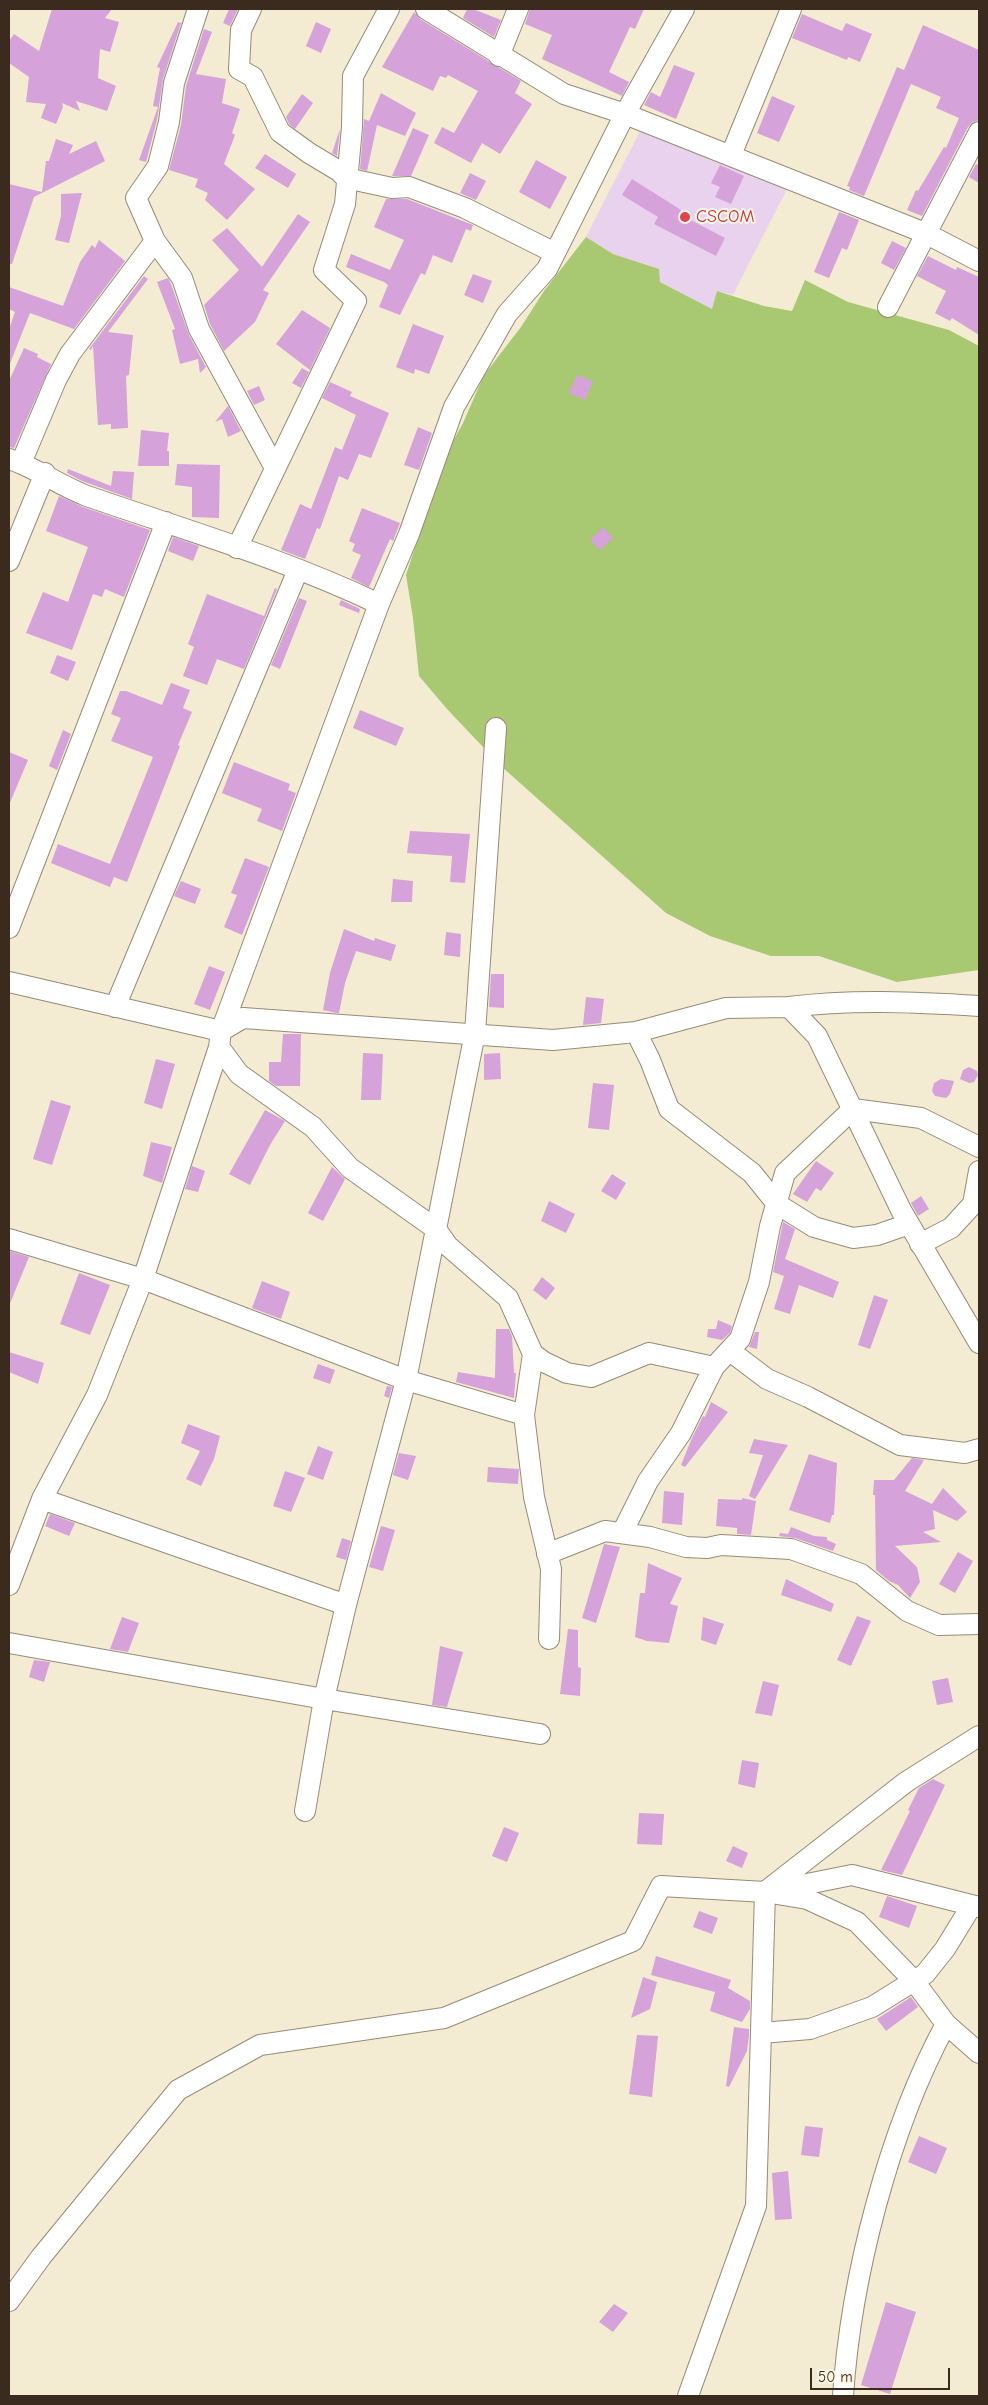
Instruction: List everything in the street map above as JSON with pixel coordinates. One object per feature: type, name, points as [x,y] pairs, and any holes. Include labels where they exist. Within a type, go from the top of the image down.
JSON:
[{"type":"street","points":[[198,9],[174,83],[169,122],[158,166],[136,198],[155,241],[182,278],[199,329],[276,468]]},
{"type":"street","points":[[251,9],[241,30],[239,69],[253,77],[280,132],[309,153],[339,170],[346,178],[392,188],[409,187],[465,208],[555,253]]},
{"type":"street","points":[[237,548],[356,301],[324,270],[345,204],[352,127],[353,76],[389,9]]},
{"type":"street","points":[[426,9],[499,56],[564,94],[625,114],[925,233],[979,261]]},
{"type":"street","points":[[499,56],[518,9]]},
{"type":"street","points":[[9,1585],[42,1499],[97,1395],[144,1278],[220,1039],[379,604],[410,534],[454,407],[507,314],[547,269],[625,114],[684,9]]},
{"type":"street","points":[[731,155],[791,9]]},
{"type":"street","points":[[888,307],[979,132]]},
{"type":"street","points":[[155,241],[70,354],[15,461],[45,473],[85,495],[298,570],[345,588],[379,604]]},
{"type":"street","points":[[9,561],[45,473]]},
{"type":"street","points":[[9,928],[166,522]]},
{"type":"street","points":[[115,1007],[298,570]]},
{"type":"street","points":[[305,1810],[324,1699],[346,1605],[406,1380],[474,1033],[496,728]]},
{"type":"street","points":[[9,982],[115,1007],[220,1039],[239,1074],[313,1127],[350,1168],[436,1229],[448,1246],[508,1298],[532,1354],[524,1415],[534,1497],[550,1569],[549,1639]]},
{"type":"street","points":[[220,1039],[243,1018],[553,1040],[636,1032],[726,1008],[789,1007],[824,1002],[922,1002],[979,1006]]},
{"type":"street","points":[[789,1007],[817,1036],[908,1224],[979,1343]]},
{"type":"street","points":[[636,1032],[650,1060],[669,1109],[752,1173],[776,1204],[814,1227],[853,1238],[877,1235],[908,1224]]},
{"type":"street","points":[[853,1109],[921,1118],[979,1147]]},
{"type":"street","points":[[622,1533],[648,1481],[681,1433],[714,1367],[740,1339],[759,1282],[776,1204],[785,1173],[853,1109]]},
{"type":"street","points":[[920,1244],[951,1228],[974,1204],[979,1170]]},
{"type":"street","points":[[9,1239],[144,1278],[406,1380],[524,1415]]},
{"type":"street","points":[[730,1351],[767,1379],[808,1397],[900,1445],[965,1453],[979,1448]]},
{"type":"street","points":[[532,1354],[567,1373],[592,1377],[649,1353],[714,1367]]},
{"type":"street","points":[[42,1499],[346,1605]]},
{"type":"street","points":[[547,1554],[605,1531],[650,1537],[686,1548],[737,1546],[791,1549],[861,1574],[907,1611],[939,1626],[979,1624]]},
{"type":"street","points":[[9,1643],[324,1699],[540,1734]]},
{"type":"street","points":[[765,1892],[906,1782],[979,1736]]},
{"type":"street","points":[[761,2033],[810,2029],[872,2008],[925,1974],[976,1906],[852,1875],[765,1892]]},
{"type":"street","points":[[9,2300],[41,2257],[178,2090],[260,2045],[444,2018],[633,1941],[661,1886],[765,1892],[807,1899],[857,1922],[914,1981],[946,2024],[979,2053]]},
{"type":"street","points":[[688,2396],[756,2206],[765,1892]]},
{"type":"street","points":[[843,2396],[861,2268],[876,2212],[899,2134],[931,2052],[946,2024]]},
{"type":"shaded area","name":"CSCOM","points":[[641,129],[788,187],[733,295],[717,291],[712,309],[660,282],[658,269],[613,254],[586,237]]},
{"type":"green space","points":[[586,237],[613,254],[659,269],[660,282],[712,309],[717,291],[764,306],[792,311],[805,280],[848,302],[949,330],[979,346],[979,970],[897,982],[819,956],[771,956],[710,936],[666,913],[502,767],[447,709],[419,676],[406,575],[445,456],[463,423],[484,375],[521,327],[544,291]]},
{"type":"building","points":[[52,9],[112,9],[105,18],[119,22],[110,52],[100,49],[98,78],[116,86],[107,111],[76,101],[80,111],[62,103],[63,107],[56,124],[41,118],[46,104],[26,102],[29,77],[9,63],[9,41],[14,34],[39,51]]},
{"type":"building","points":[[229,9],[238,9],[230,26],[223,23]]},
{"type":"building","points":[[467,9],[473,9],[501,20],[494,37],[463,18]]},
{"type":"building","points":[[530,9],[644,9],[635,29],[630,27],[609,72],[629,82],[622,96],[542,59],[552,35],[525,24]]},
{"type":"building","points":[[414,12],[420,19],[521,81],[515,93],[532,104],[500,154],[482,143],[471,163],[434,143],[442,127],[454,133],[478,91],[448,75],[446,78],[440,76],[433,91],[382,67]]},
{"type":"building","points":[[802,14],[842,31],[846,23],[872,34],[860,62],[848,57],[847,60],[792,38]]},
{"type":"building","points":[[178,22],[181,23],[163,79],[157,120],[146,162],[139,160],[158,107],[153,106],[160,68],[157,67]]},
{"type":"building","points":[[316,22],[331,29],[321,53],[306,46]]},
{"type":"building","points":[[923,25],[979,50],[979,120],[973,122],[968,127],[922,216],[907,210],[916,190],[918,191],[944,147],[946,148],[959,118],[936,108],[941,97],[911,84],[864,196],[849,190],[850,187],[847,186],[897,67],[904,70]]},
{"type":"building","points":[[204,29],[212,32],[196,74],[226,79],[222,103],[240,109],[232,133],[235,135],[224,164],[255,189],[227,220],[205,200],[208,193],[195,187],[198,179],[169,170],[181,125],[186,86]]},
{"type":"building","points":[[674,65],[695,73],[676,119],[644,105],[651,92],[660,97]]},
{"type":"building","points":[[381,93],[416,113],[405,136],[377,125],[367,171],[360,169],[364,119],[369,121]]},
{"type":"building","points":[[302,94],[313,103],[295,129],[289,124],[286,117]]},
{"type":"building","points":[[772,96],[795,106],[779,142],[757,133]]},
{"type":"building","points":[[413,128],[429,135],[411,176],[392,176]]},
{"type":"building","points":[[340,129],[337,156],[332,153]]},
{"type":"building","points":[[56,139],[73,145],[69,154],[96,141],[105,161],[34,197],[12,264],[9,264],[9,184],[42,192],[46,161],[49,161]]},
{"type":"building","points":[[265,154],[296,174],[288,188],[255,168]]},
{"type":"building","points":[[536,160],[567,177],[550,209],[519,192]]},
{"type":"building","points":[[976,164],[979,166],[979,183],[969,177]]},
{"type":"building","points":[[720,165],[744,176],[731,204],[715,197],[720,187],[711,183]]},
{"type":"building","points":[[470,173],[486,181],[476,200],[460,193]]},
{"type":"building","points":[[632,179],[681,210],[679,214],[725,238],[716,256],[654,224],[658,217],[622,195]]},
{"type":"building","points":[[82,193],[69,243],[55,240],[61,216],[61,194]]},
{"type":"building","points":[[386,199],[407,199],[473,225],[471,231],[466,229],[452,263],[433,255],[425,275],[421,273],[400,315],[379,307],[388,285],[346,267],[351,254],[390,270],[404,240],[374,227]]},
{"type":"building","points":[[839,212],[859,220],[847,250],[842,248],[829,278],[814,272]]},
{"type":"building","points":[[298,214],[310,222],[263,290],[269,293],[255,322],[224,351],[210,324],[204,305],[239,270],[212,240],[227,228],[262,267]]},
{"type":"building","points":[[99,240],[125,261],[74,329],[30,313],[9,366],[9,329],[15,312],[9,309],[9,287],[63,306],[80,262],[92,245],[95,248]]},
{"type":"building","points":[[892,241],[906,248],[894,270],[881,263]]},
{"type":"building","points":[[928,256],[956,270],[957,267],[979,277],[979,335],[952,318],[950,321],[935,313],[946,291],[917,276]]},
{"type":"building","points":[[473,274],[492,281],[483,303],[464,295]]},
{"type":"building","points":[[144,276],[148,279],[108,332],[133,335],[129,375],[126,376],[128,428],[111,429],[111,424],[98,425],[93,346],[91,350],[89,349]]},
{"type":"building","points":[[168,278],[189,335],[206,367],[200,373],[198,359],[180,364],[172,330],[175,329],[157,282]]},
{"type":"building","points":[[302,310],[330,328],[310,370],[276,344]]},
{"type":"building","points":[[413,324],[444,336],[429,374],[415,369],[414,374],[396,367]]},
{"type":"building","points":[[24,348],[38,354],[37,357],[51,364],[14,448],[9,447],[9,381]]},
{"type":"building","points":[[302,368],[309,372],[301,388],[292,383]]},
{"type":"building","points":[[577,375],[593,381],[585,400],[569,393]]},
{"type":"building","points":[[330,382],[352,392],[350,396],[389,413],[371,458],[359,454],[348,480],[339,476],[320,529],[317,528],[305,559],[281,550],[300,504],[311,509],[335,447],[342,450],[356,415],[322,398]]},
{"type":"building","points":[[259,386],[265,400],[254,405],[247,391]]},
{"type":"building","points":[[228,406],[241,431],[228,437],[222,419],[215,422]]},
{"type":"building","points":[[418,427],[432,433],[419,470],[404,465]]},
{"type":"building","points":[[141,430],[169,433],[167,451],[169,451],[169,466],[138,466]]},
{"type":"building","points":[[177,464],[220,465],[219,518],[192,517],[192,487],[175,485]]},
{"type":"building","points":[[68,469],[111,486],[113,471],[134,472],[132,499],[82,481],[67,473]]},
{"type":"building","points":[[59,496],[83,507],[150,530],[124,597],[105,589],[102,597],[93,594],[72,650],[26,633],[43,592],[68,602],[88,547],[46,531]]},
{"type":"building","points":[[362,508],[400,523],[393,541],[390,539],[369,587],[351,578],[361,555],[352,551],[355,544],[349,541]]},
{"type":"building","points":[[603,527],[613,538],[600,550],[590,540]]},
{"type":"building","points":[[173,537],[199,546],[193,561],[168,551]]},
{"type":"building","points":[[275,588],[277,589],[244,669],[217,659],[207,685],[183,676],[194,647],[188,644],[207,594],[264,616]]},
{"type":"building","points":[[299,598],[307,601],[280,669],[271,665]]},
{"type":"building","points":[[341,600],[360,609],[359,613],[339,605]]},
{"type":"building","points":[[57,655],[76,662],[68,681],[50,673]]},
{"type":"building","points":[[171,683],[190,690],[183,708],[192,712],[127,882],[114,877],[110,887],[51,863],[58,844],[110,864],[153,757],[111,741],[121,718],[111,714],[120,691],[126,691],[162,705]]},
{"type":"building","points":[[360,710],[404,728],[396,746],[353,728]]},
{"type":"building","points":[[63,730],[71,734],[57,770],[49,766]]},
{"type":"building","points":[[9,752],[28,760],[9,805]]},
{"type":"building","points":[[234,762],[290,784],[288,790],[296,793],[282,831],[257,821],[262,809],[222,793]]},
{"type":"building","points":[[410,831],[470,834],[465,883],[450,882],[452,856],[407,853]]},
{"type":"building","points":[[245,858],[269,867],[242,935],[224,927],[237,895],[231,893]]},
{"type":"building","points":[[393,879],[413,881],[412,902],[391,902]]},
{"type":"building","points":[[181,881],[201,889],[195,904],[174,896]]},
{"type":"building","points":[[344,929],[374,941],[375,938],[396,945],[391,961],[356,951],[345,983],[339,1013],[336,1013],[323,1010],[330,973]]},
{"type":"building","points":[[446,932],[461,934],[460,957],[444,955]]},
{"type":"building","points":[[209,966],[225,972],[210,1010],[194,1004]]},
{"type":"building","points":[[491,974],[504,974],[504,1008],[489,1007]]},
{"type":"building","points":[[586,997],[604,999],[601,1023],[583,1025]]},
{"type":"building","points":[[283,1034],[301,1034],[300,1086],[276,1086],[269,1081],[269,1062],[281,1062]]},
{"type":"building","points":[[363,1053],[383,1054],[381,1100],[361,1100]]},
{"type":"building","points":[[500,1053],[501,1079],[484,1080],[484,1054]]},
{"type":"building","points":[[156,1059],[175,1064],[162,1109],[144,1103]]},
{"type":"building","points":[[969,1067],[977,1071],[978,1075],[974,1082],[969,1083],[960,1079],[963,1070]]},
{"type":"building","points":[[941,1079],[954,1081],[950,1094],[946,1098],[935,1096],[932,1091],[934,1083]]},
{"type":"building","points":[[593,1083],[614,1085],[609,1130],[588,1128]]},
{"type":"building","points":[[51,1100],[71,1106],[52,1165],[33,1159]]},
{"type":"building","points":[[265,1110],[285,1121],[270,1145],[250,1185],[229,1174]]},
{"type":"building","points":[[151,1142],[172,1147],[162,1183],[143,1176]]},
{"type":"building","points":[[816,1161],[834,1173],[821,1191],[816,1188],[807,1202],[793,1194]]},
{"type":"building","points":[[192,1166],[205,1171],[198,1192],[185,1189]]},
{"type":"building","points":[[332,1167],[345,1179],[323,1221],[308,1213]]},
{"type":"building","points":[[612,1174],[626,1183],[616,1200],[601,1191]]},
{"type":"building","points":[[921,1196],[929,1209],[918,1216],[911,1203]]},
{"type":"building","points":[[549,1201],[575,1214],[566,1233],[541,1221]]},
{"type":"building","points":[[783,1222],[795,1229],[785,1259],[839,1282],[833,1298],[799,1285],[790,1314],[774,1309],[784,1276],[773,1272]]},
{"type":"building","points":[[9,1251],[29,1257],[9,1306]]},
{"type":"building","points":[[79,1273],[110,1285],[90,1335],[60,1324]]},
{"type":"building","points":[[542,1277],[555,1288],[546,1300],[533,1290]]},
{"type":"building","points":[[262,1281],[290,1292],[281,1319],[252,1308]]},
{"type":"building","points":[[874,1295],[888,1300],[870,1349],[858,1345]]},
{"type":"building","points":[[718,1320],[732,1326],[730,1333],[722,1340],[707,1337],[708,1329],[716,1329]]},
{"type":"building","points":[[496,1329],[509,1329],[512,1336],[514,1373],[516,1373],[514,1398],[456,1382],[458,1372],[495,1378]]},
{"type":"building","points":[[755,1332],[759,1332],[757,1349],[749,1347]]},
{"type":"building","points":[[9,1352],[44,1363],[38,1384],[9,1372]]},
{"type":"building","points":[[318,1364],[335,1370],[330,1384],[313,1378]]},
{"type":"building","points":[[387,1386],[392,1387],[389,1398],[384,1396]]},
{"type":"building","points":[[711,1402],[728,1412],[685,1467],[681,1465],[692,1438],[703,1416],[705,1417]]},
{"type":"building","points":[[188,1424],[220,1436],[214,1459],[201,1486],[186,1479],[200,1451],[181,1443]]},
{"type":"building","points":[[754,1439],[788,1445],[755,1499],[749,1496],[763,1455],[749,1453]]},
{"type":"building","points":[[318,1446],[333,1452],[323,1480],[307,1474]]},
{"type":"building","points":[[399,1453],[416,1456],[408,1480],[393,1475]]},
{"type":"building","points":[[809,1454],[837,1463],[834,1515],[832,1515],[830,1523],[789,1510]]},
{"type":"building","points":[[912,1458],[924,1460],[905,1491],[932,1504],[943,1488],[967,1512],[957,1521],[933,1510],[935,1529],[923,1532],[941,1542],[895,1546],[917,1567],[920,1582],[910,1598],[898,1585],[889,1581],[876,1570],[875,1495],[873,1495],[874,1480],[894,1480]]},
{"type":"building","points":[[488,1467],[519,1469],[518,1484],[487,1482]]},
{"type":"building","points":[[285,1471],[305,1478],[291,1512],[273,1506]]},
{"type":"building","points":[[664,1491],[684,1493],[682,1525],[662,1523]]},
{"type":"building","points":[[742,1498],[756,1501],[751,1535],[737,1534],[737,1528],[716,1526],[718,1499],[742,1500]]},
{"type":"building","points":[[50,1514],[75,1523],[69,1536],[45,1526]]},
{"type":"building","points":[[381,1526],[395,1530],[383,1571],[369,1567]]},
{"type":"building","points":[[791,1527],[814,1536],[827,1537],[827,1540],[836,1544],[833,1551],[795,1538],[779,1536],[780,1533],[788,1534]]},
{"type":"building","points":[[342,1538],[351,1541],[346,1560],[336,1557]]},
{"type":"building","points":[[604,1544],[620,1547],[596,1623],[582,1618]]},
{"type":"building","points":[[958,1552],[973,1561],[955,1593],[939,1584]]},
{"type":"building","points":[[648,1563],[682,1578],[670,1604],[678,1606],[669,1643],[647,1641],[635,1637],[640,1593],[645,1593]]},
{"type":"building","points":[[786,1579],[834,1604],[831,1612],[781,1595]]},
{"type":"building","points":[[857,1616],[871,1621],[851,1666],[837,1660]]},
{"type":"building","points":[[122,1617],[139,1623],[128,1652],[110,1649]]},
{"type":"building","points":[[703,1617],[724,1624],[716,1645],[701,1640]]},
{"type":"building","points":[[568,1629],[578,1630],[578,1667],[581,1668],[580,1696],[560,1694]]},
{"type":"building","points":[[440,1646],[463,1652],[447,1707],[432,1705]]},
{"type":"building","points":[[34,1660],[50,1662],[44,1682],[29,1677]]},
{"type":"building","points":[[948,1678],[953,1702],[937,1705],[932,1681]]},
{"type":"building","points":[[763,1681],[779,1685],[772,1716],[755,1713]]},
{"type":"building","points":[[742,1760],[759,1763],[755,1788],[738,1784]]},
{"type":"building","points":[[933,1779],[945,1785],[902,1875],[881,1870],[910,1811],[908,1810],[919,1788]]},
{"type":"building","points":[[639,1813],[664,1814],[662,1845],[637,1844]]},
{"type":"building","points":[[504,1827],[519,1833],[507,1862],[492,1856]]},
{"type":"building","points":[[733,1846],[748,1853],[742,1868],[726,1861]]},
{"type":"building","points":[[887,1896],[917,1906],[909,1928],[879,1917]]},
{"type":"building","points":[[699,1911],[718,1918],[712,1934],[693,1927]]},
{"type":"building","points":[[656,1956],[731,1980],[728,1988],[750,2001],[750,2009],[742,2022],[710,2011],[715,1992],[651,1975]]},
{"type":"building","points":[[643,1977],[657,1982],[650,2009],[631,2018]]},
{"type":"building","points":[[911,1997],[918,2007],[886,2031],[877,2019]]},
{"type":"building","points":[[734,2027],[749,2029],[749,2035],[747,2051],[729,2087],[726,2086]]},
{"type":"building","points":[[637,2035],[658,2036],[652,2097],[629,2094]]},
{"type":"building","points":[[805,2126],[823,2128],[819,2157],[801,2155]]},
{"type":"building","points":[[919,2136],[947,2148],[936,2174],[908,2162]]},
{"type":"building","points":[[788,2171],[792,2219],[775,2220],[772,2173]]},
{"type":"building","points":[[886,2302],[916,2312],[890,2394],[861,2385]]},
{"type":"building","points":[[614,2304],[628,2313],[613,2332],[599,2322]]},
{"type":"place","name":"CSCOM","points":[[685,217]]}]
